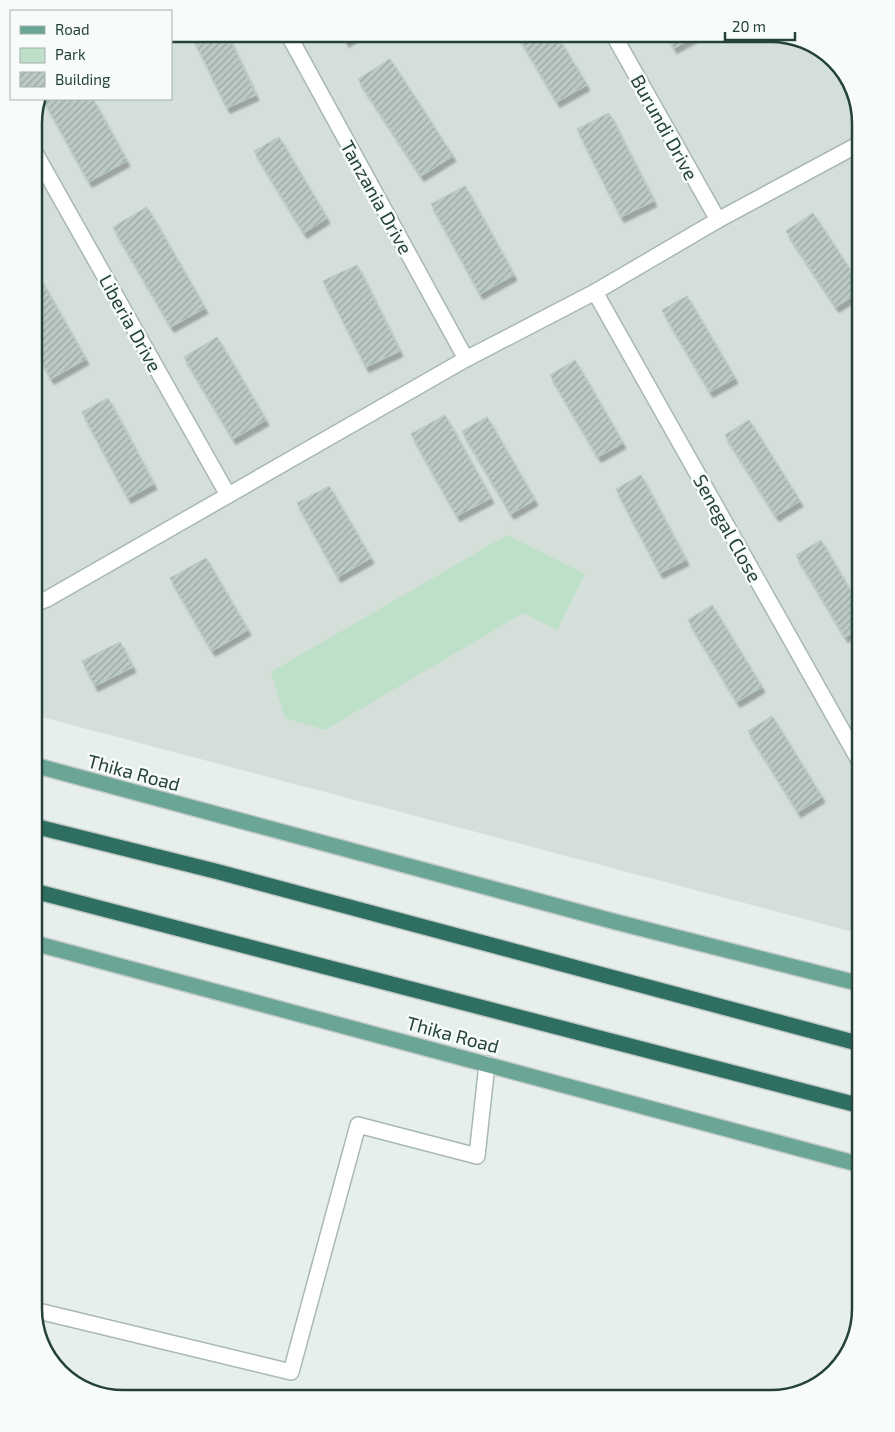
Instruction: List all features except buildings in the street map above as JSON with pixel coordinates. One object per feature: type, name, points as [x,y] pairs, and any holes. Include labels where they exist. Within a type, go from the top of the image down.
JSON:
[{"type":"highway","points":[[42,828],[224,874],[852,1042]]},
{"type":"highway","name":"Thika Road","points":[[42,893],[852,1104]]},
{"type":"main road","name":"Thika Road","points":[[42,768],[616,922],[852,982]]},
{"type":"main road","name":"Thika Road","points":[[42,945],[852,1163]]},
{"type":"lane","name":"Tanzania Drive","points":[[293,42],[466,359]]},
{"type":"lane","name":"Burundi Drive","points":[[618,43],[718,220]]},
{"type":"lane","points":[[43,601],[466,359],[595,292],[718,220],[852,153]]},
{"type":"lane","name":"Liberia Drive","points":[[43,167],[228,495]]},
{"type":"lane","name":"Senegal Close","points":[[595,292],[852,748]]},
{"type":"lane","points":[[43,1312],[291,1372],[358,1125],[477,1156],[487,1064]]},
{"type":"shaded area","points":[[172,42],[777,43],[787,44],[807,51],[817,56],[832,70],[844,88],[852,113],[852,932],[42,717],[43,118],[47,100],[172,100]]},
{"type":"green space","points":[[507,535],[585,574],[557,630],[523,613],[325,730],[285,718],[271,672]]}]
